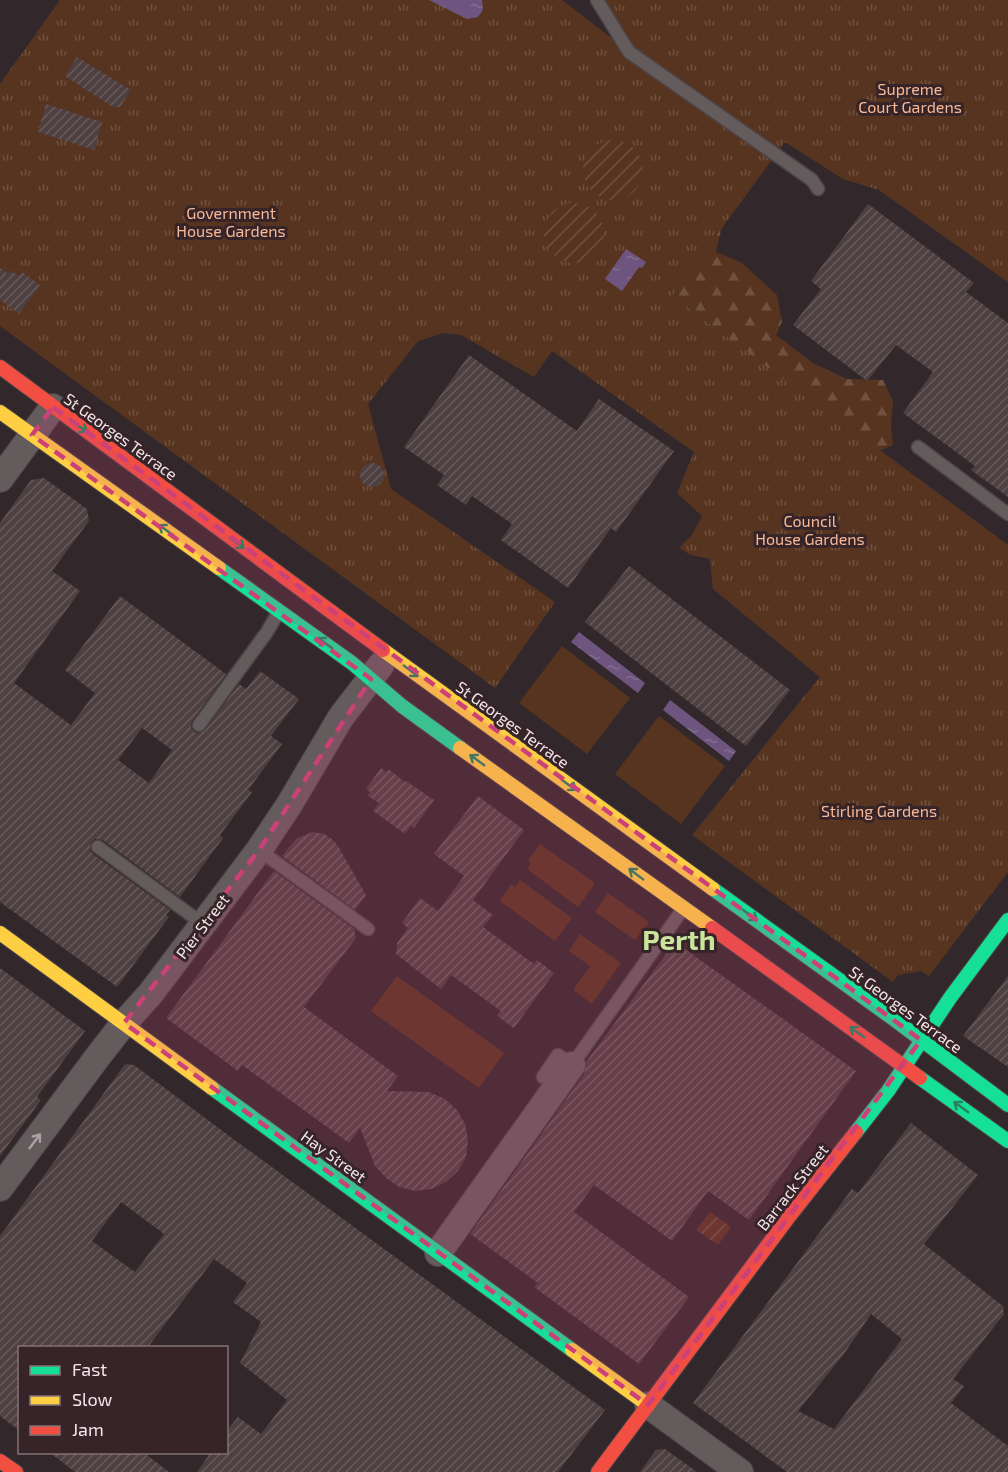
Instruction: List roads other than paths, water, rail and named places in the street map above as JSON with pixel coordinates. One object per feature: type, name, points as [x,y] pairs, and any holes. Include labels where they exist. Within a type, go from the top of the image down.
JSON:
[{"type":"main road","name":"St Georges Terrace","points":[[0,366],[390,654],[904,1066],[1008,1142]]},
{"type":"main road","name":"St Georges Terrace","points":[[0,412],[352,663],[402,706],[921,1040],[1008,1105]]},
{"type":"main road","name":"Barrack Street","points":[[598,1472],[788,1218],[888,1091],[921,1040],[1008,920]]},
{"type":"main road","name":"Hay Street","points":[[0,933],[648,1405]]},
{"type":"main road","points":[[0,1461],[16,1472]]},
{"type":"street","points":[[0,479],[53,407]]},
{"type":"street","name":"Pier Street","points":[[0,1188],[124,1023],[151,993],[259,850],[342,717],[390,654]]},
{"type":"street","points":[[438,1253],[572,1065]]},
{"type":"street","points":[[648,1405],[740,1472]]},
{"type":"lane","points":[[597,0],[629,52],[812,180],[818,189]]},
{"type":"lane","points":[[918,447],[1008,514]]},
{"type":"lane","points":[[199,725],[267,632],[279,610]]},
{"type":"lane","points":[[99,847],[203,924]]},
{"type":"lane","points":[[259,850],[368,929]]},
{"type":"lane","points":[[543,1077],[558,1055],[572,1065],[693,895]]},
{"type":"water","points":[[429,0],[482,0],[483,10],[478,17],[467,19]]},
{"type":"water","points":[[626,249],[646,262],[642,268],[639,267],[622,291],[605,279]]},
{"type":"water","points":[[579,632],[645,683],[638,693],[571,642]]},
{"type":"water","points":[[670,700],[736,751],[729,761],[663,710]]},
{"type":"district","name":"Perth","points":[[679,939]]},
{"type":"park label","name":"Supreme Court Gardens","points":[[910,97]]},
{"type":"park label","name":"Government House Gardens","points":[[231,221]]},
{"type":"park label","name":"Council House Gardens","points":[[810,529]]},
{"type":"park label","name":"Stirling Gardens","points":[[879,810]]}]
